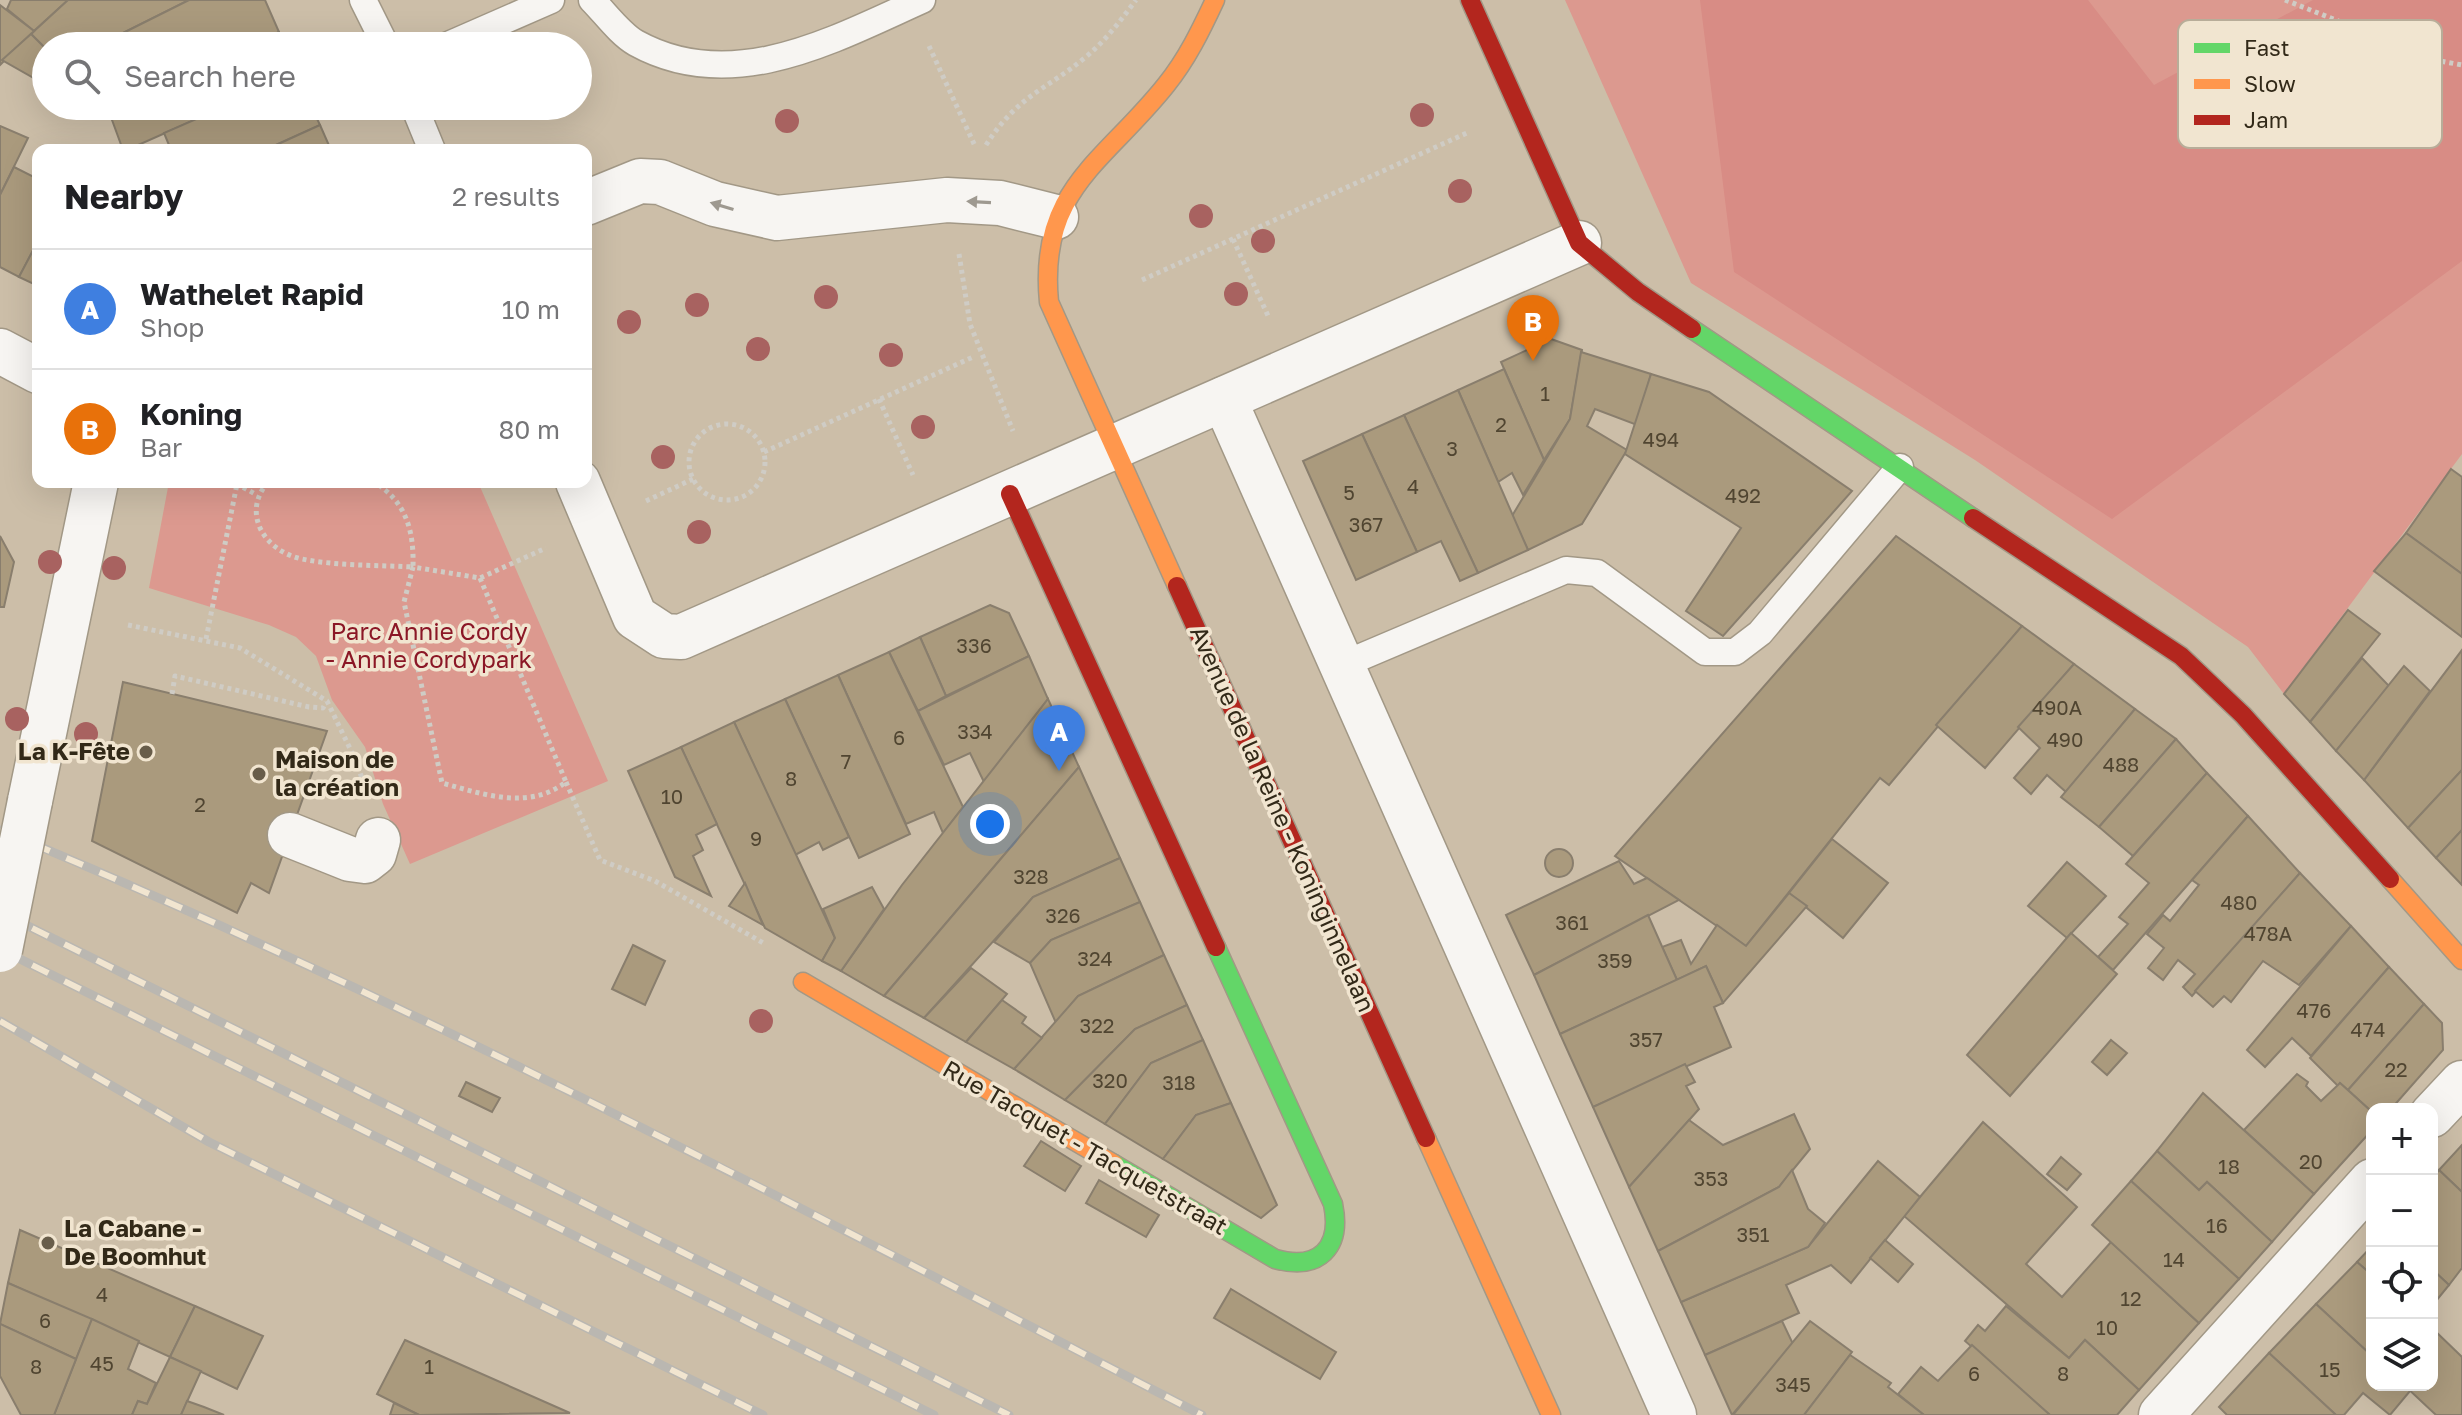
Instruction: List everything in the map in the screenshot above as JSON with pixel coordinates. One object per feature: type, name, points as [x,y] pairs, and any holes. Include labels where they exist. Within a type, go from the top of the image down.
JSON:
[{"type":"street","name":"Avenue de la Reine - Koninginnelaan","points":[[1215,0],[1186,55],[1159,94],[1092,162],[1056,217],[1044,252],[1043,273],[1049,302],[1551,1415]]},
{"type":"street","points":[[1470,0],[1579,243],[1638,292],[2142,627],[2214,684],[2462,960]]},
{"type":"street","points":[[592,201],[640,181],[660,182],[715,204],[777,218],[947,200],[1000,203],[1056,217]]},
{"type":"street","points":[[581,488],[635,617],[664,636],[681,637],[1579,243]]},
{"type":"street","points":[[0,351],[32,368]]},
{"type":"street","points":[[1224,399],[1674,1415]]},
{"type":"street","points":[[0,950],[95,488]]},
{"type":"street","name":"Rue Tacquet - Tacquetstraat","points":[[803,982],[1275,1259],[1301,1265],[1325,1255],[1337,1230],[1333,1204],[1010,494]]},
{"type":"street","points":[[290,835],[350,859],[365,861],[374,854],[378,840]]},
{"type":"street","points":[[2438,1109],[2462,1083]]},
{"type":"street","points":[[2161,1415],[2366,1188]]},
{"type":"lane","points":[[363,0],[379,32]]},
{"type":"lane","points":[[478,32],[551,0]]},
{"type":"lane","points":[[592,0],[634,42],[679,59],[723,66],[767,62],[803,52],[922,0]]},
{"type":"lane","points":[[420,120],[430,144]]},
{"type":"lane","points":[[1342,665],[1558,573],[1581,568],[1597,573],[1705,652],[1735,652],[1760,633],[1900,467]]},
{"type":"path","points":[[2285,0],[2335,20]]},
{"type":"path","points":[[925,38],[947,87]]},
{"type":"path","points":[[2442,59],[2462,65]]},
{"type":"path","points":[[1142,280],[1482,125]]},
{"type":"path","points":[[1233,239],[1275,331]]},
{"type":"path","points":[[764,452],[973,357]]},
{"type":"path","points":[[879,399],[915,480]]},
{"type":"path","points":[[725,423],[749,431],[764,452],[763,477],[756,487],[735,500],[710,497],[693,479],[689,467],[693,443],[713,426],[725,423]]},
{"type":"path","points":[[644,502],[693,479]]},
{"type":"path","points":[[206,639],[236,488]]},
{"type":"path","points":[[244,488],[257,495]]},
{"type":"path","points":[[263,488],[257,495],[254,516],[263,534],[300,559],[413,567],[480,578],[553,544]]},
{"type":"path","points":[[381,488],[396,500],[409,520],[413,567],[404,602],[442,783],[498,799],[534,797],[566,782]]},
{"type":"path","points":[[480,578],[600,860],[655,881],[769,946],[803,982]]},
{"type":"path","points":[[128,625],[206,639],[251,654],[327,701],[357,763],[378,840]]},
{"type":"path","points":[[172,694],[175,676],[309,707],[323,708],[327,701]]},
{"type":"green space","points":[[1565,0],[2462,0],[2462,454],[2284,694],[2248,647],[1975,460],[1691,283]]},
{"type":"green space","name":"Parc Annie Cordy - Annie Cordypark","points":[[168,488],[481,488],[608,781],[410,864],[383,804],[365,747],[332,700],[316,656],[296,637],[269,625],[149,588]]},
{"type":"shaded area","points":[[1700,0],[2088,0],[2154,85],[2178,72],[2178,148],[2442,148],[2442,20],[2276,20],[2313,0],[2462,0],[2462,261],[2112,519],[1734,272]]},
{"type":"building","points":[[11,0],[68,0],[34,31],[7,9]]},
{"type":"building","points":[[68,0],[189,0],[125,32],[33,32]]},
{"type":"building","points":[[189,0],[265,0],[279,32],[125,32]]},
{"type":"building","points":[[0,5],[34,31],[0,65]]},
{"type":"building","points":[[31,34],[32,35],[32,77],[2,60]]},
{"type":"building","points":[[112,120],[194,120],[140,144],[121,144]]},
{"type":"building","points":[[194,120],[318,120],[320,125],[278,144],[169,144],[164,133]]},
{"type":"building","points":[[320,125],[328,144],[278,144]]},
{"type":"building","points":[[0,126],[28,138],[0,195]]},
{"type":"building","points":[[14,167],[32,176],[32,252],[19,277],[0,267],[0,195]]},
{"type":"building","points":[[32,252],[32,283],[19,277]]},
{"type":"building","points":[[1551,339],[1582,350],[1570,419],[1544,460],[1501,362]]},
{"type":"building","points":[[1581,352],[1651,374],[1637,425],[1595,409],[1587,426],[1627,450],[1582,524],[1528,550],[1512,516],[1570,419]]},
{"type":"building","points":[[1504,369],[1544,460],[1523,495],[1512,473],[1498,482],[1458,390]]},
{"type":"building","points":[[1651,374],[1709,392],[1852,491],[1723,636],[1686,611],[1741,528],[1625,454]]},
{"type":"building","points":[[1458,390],[1528,550],[1478,573],[1404,415]]},
{"type":"building","points":[[1404,415],[1478,573],[1460,581],[1441,541],[1417,552],[1362,434]]},
{"type":"building","points":[[1362,434],[1417,552],[1356,580],[1303,461]]},
{"type":"building","points":[[2451,469],[2462,477],[2462,574],[2406,533]]},
{"type":"building","points":[[2406,533],[2462,574],[2462,637],[2374,571]]},
{"type":"building","points":[[0,536],[14,562],[4,607],[0,607]]},
{"type":"building","points":[[1896,536],[2022,626],[1889,785],[1880,778],[1746,946],[1615,856]]},
{"type":"building","points":[[990,605],[1009,613],[1029,656],[946,696],[920,637]]},
{"type":"building","points":[[2348,610],[2380,634],[2310,722],[2284,694]]},
{"type":"building","points":[[2022,626],[2074,664],[1985,768],[1936,725]]},
{"type":"building","points":[[920,637],[946,696],[918,711],[889,652]]},
{"type":"building","points":[[2462,650],[2462,770],[2408,828],[2364,780]]},
{"type":"building","points":[[889,652],[963,807],[943,833],[934,812],[906,824],[838,675]]},
{"type":"building","points":[[1029,656],[1048,699],[984,782],[970,753],[944,765],[918,711]]},
{"type":"building","points":[[2362,658],[2389,686],[2336,751],[2310,722]]},
{"type":"building","points":[[2074,664],[2135,709],[2066,792],[2047,775],[2031,794],[2014,778],[2040,748],[2018,727]]},
{"type":"building","points":[[2404,666],[2430,691],[2364,780],[2336,751]]},
{"type":"building","points":[[838,675],[910,834],[859,858],[785,699]]},
{"type":"building","points":[[123,682],[327,731],[269,893],[251,883],[237,913],[92,841]]},
{"type":"building","points":[[785,699],[849,837],[823,850],[819,842],[795,855],[734,722]]},
{"type":"building","points":[[1048,699],[1079,767],[884,996],[841,971],[902,885]]},
{"type":"building","points":[[2135,709],[2176,739],[2099,827],[2061,797]]},
{"type":"building","points":[[734,722],[835,938],[822,961],[765,928],[681,747]]},
{"type":"building","points":[[2176,739],[2207,773],[2133,856],[2099,827]]},
{"type":"building","points":[[681,747],[717,824],[696,835],[703,850],[693,856],[711,896],[675,877],[628,771]]},
{"type":"building","points":[[1079,767],[1120,858],[1033,897],[924,1018],[884,996]]},
{"type":"building","points":[[2462,770],[2462,830],[2436,858],[2408,828]]},
{"type":"building","points":[[2207,773],[2248,816],[2113,970],[2098,957],[2128,924],[2119,917],[2149,883],[2126,864]]},
{"type":"building","points":[[2248,816],[2300,873],[2192,996],[2183,987],[2195,974],[2178,960],[2163,980],[2148,968],[2164,948],[2147,934],[2163,915],[2170,921],[2199,885],[2192,880]]},
{"type":"building","points":[[2462,830],[2462,885],[2436,858]]},
{"type":"building","points":[[1832,839],[1888,883],[1843,938],[1789,893]]},
{"type":"building","points":[[1559,849],[1569,853],[1573,863],[1569,873],[1559,877],[1549,873],[1545,863],[1549,853]]},
{"type":"building","points":[[1120,858],[1140,902],[1051,940],[1030,963],[994,942],[1033,897]]},
{"type":"building","points":[[1619,861],[1634,884],[1647,878],[1679,900],[1534,975],[1506,915]]},
{"type":"building","points":[[2067,862],[2106,896],[2067,938],[2028,906]]},
{"type":"building","points":[[2300,873],[2351,926],[2299,985],[2263,961],[2231,1002],[2224,996],[2213,1007],[2195,991]]},
{"type":"building","points":[[745,883],[763,925],[729,906]]},
{"type":"building","points":[[872,887],[884,909],[841,971],[822,961],[835,938],[823,909]]},
{"type":"building","points":[[1789,893],[1807,906],[1723,1003],[1706,966],[1677,980],[1662,947],[1681,940],[1691,964],[1717,925],[1746,946]]},
{"type":"building","points":[[1140,902],[1164,955],[1078,996],[1056,1023],[1030,963],[1051,940]]},
{"type":"building","points":[[1648,915],[1677,980],[1560,1034],[1534,975]]},
{"type":"building","points":[[2351,926],[2389,967],[2311,1056],[2292,1038],[2265,1067],[2247,1050]]},
{"type":"building","points":[[2071,933],[2117,974],[2010,1096],[1967,1055]]},
{"type":"building","points":[[633,945],[665,961],[645,1005],[612,989]]},
{"type":"building","points":[[1164,955],[1187,1005],[1135,1029],[1065,1100],[1014,1069],[1078,996]]},
{"type":"building","points":[[1706,966],[1723,1003],[1714,1007],[1731,1047],[1593,1107],[1560,1034]]},
{"type":"building","points":[[2389,967],[2424,1004],[2348,1090],[2340,1083],[2338,1086],[2310,1058]]},
{"type":"building","points":[[971,968],[1007,994],[966,1042],[924,1018]]},
{"type":"building","points":[[1002,1000],[1026,1017],[1022,1023],[1042,1038],[1014,1069],[966,1042]]},
{"type":"building","points":[[2424,1004],[2442,1023],[2443,1050],[2396,1103],[2366,1103],[2366,1106],[2348,1090]]},
{"type":"building","points":[[1187,1005],[1203,1040],[1151,1063],[1105,1124],[1065,1100],[1135,1029]]},
{"type":"building","points":[[1203,1040],[1231,1103],[1196,1115],[1163,1159],[1105,1124],[1151,1063]]},
{"type":"building","points":[[2111,1040],[2127,1053],[2107,1075],[2092,1062]]},
{"type":"building","points":[[1685,1064],[1695,1082],[1686,1086],[1699,1109],[1629,1187],[1593,1107]]},
{"type":"building","points":[[2297,1074],[2308,1082],[2306,1086],[2321,1101],[2340,1083],[2366,1107],[2366,1137],[2314,1194],[2244,1130]]},
{"type":"building","points":[[466,1082],[500,1098],[492,1112],[459,1096]]},
{"type":"building","points":[[2203,1093],[2314,1194],[2272,1242],[2207,1182],[2199,1190],[2157,1151]]},
{"type":"building","points":[[1231,1103],[1277,1205],[1261,1218],[1163,1159],[1196,1115]]},
{"type":"building","points":[[1794,1114],[1810,1149],[1779,1187],[1658,1251],[1629,1187],[1689,1120],[1723,1145]]},
{"type":"building","points":[[1983,1122],[2077,1207],[2026,1264],[2062,1297],[2111,1242],[2199,1323],[2139,1390],[2085,1340],[2069,1358],[1904,1216]]},
{"type":"building","points":[[1041,1141],[1081,1166],[1065,1191],[1024,1166]]},
{"type":"building","points":[[2462,1145],[2462,1192],[2439,1170]]},
{"type":"building","points":[[2157,1151],[2199,1190],[2207,1182],[2272,1242],[2239,1279],[2131,1181]]},
{"type":"building","points":[[2061,1157],[2081,1174],[2067,1190],[2047,1174]]},
{"type":"building","points":[[1878,1161],[1920,1197],[1851,1283],[1831,1265],[1786,1285],[1799,1313],[1705,1355],[1681,1302],[1808,1247]]},
{"type":"building","points":[[1792,1170],[1808,1209],[1825,1223],[1808,1247],[1681,1302],[1658,1251],[1779,1187]]},
{"type":"building","points":[[2438,1171],[2462,1192],[2462,1268],[2449,1285],[2438,1275]]},
{"type":"building","points":[[1099,1180],[1159,1215],[1146,1237],[1086,1203]]},
{"type":"building","points":[[2131,1181],[2239,1279],[2199,1323],[2092,1225]]},
{"type":"building","points":[[20,1230],[195,1306],[170,1357],[8,1283]]},
{"type":"building","points":[[1885,1240],[1913,1264],[1898,1282],[1870,1258]]},
{"type":"building","points":[[2366,1252],[2366,1270],[2357,1262]]},
{"type":"building","points":[[2357,1262],[2366,1270],[2366,1350],[2316,1304]]},
{"type":"building","points":[[2438,1275],[2449,1285],[2438,1299]]},
{"type":"building","points":[[8,1283],[92,1319],[76,1359],[0,1324]]},
{"type":"building","points":[[1231,1289],[1336,1352],[1320,1379],[1214,1318]]},
{"type":"building","points":[[2316,1304],[2366,1350],[2366,1391],[2410,1391],[2390,1415],[2363,1393],[2344,1415],[2336,1415],[2269,1353]]},
{"type":"building","points":[[195,1306],[263,1336],[237,1389],[170,1357]]},
{"type":"building","points":[[2006,1306],[2069,1358],[2085,1340],[2139,1390],[2117,1415],[2050,1415],[1965,1341],[1978,1325],[1985,1331]]},
{"type":"building","points":[[92,1319],[139,1341],[128,1369],[156,1383],[147,1404],[138,1401],[132,1415],[54,1415]]},
{"type":"building","points":[[1782,1321],[1793,1344],[1732,1415],[1705,1355]]},
{"type":"building","points":[[1810,1321],[1852,1352],[1804,1415],[1733,1415]]},
{"type":"building","points":[[0,1324],[76,1359],[54,1415],[21,1415],[0,1376]]},
{"type":"building","points":[[2438,1334],[2462,1357],[2462,1415],[2436,1415],[2410,1391],[2438,1391]]},
{"type":"building","points":[[405,1340],[570,1413],[419,1415],[377,1394]]},
{"type":"building","points":[[1972,1345],[2050,1415],[1924,1415],[1898,1394],[1921,1367],[1938,1381]]},
{"type":"building","points":[[2269,1353],[2336,1415],[2227,1415],[2219,1407]]},
{"type":"building","points":[[1850,1355],[1891,1383],[1888,1387],[1924,1415],[1804,1415]]},
{"type":"building","points":[[170,1357],[201,1371],[181,1415],[132,1415],[138,1401],[147,1404]]},
{"type":"building","points":[[187,1401],[204,1407],[224,1415],[181,1415]]},
{"type":"building","points":[[394,1403],[419,1415],[390,1415]]},
{"type":"railway","points":[[0,830],[154,896],[457,1036],[756,1185],[1202,1415]]},
{"type":"railway","points":[[0,912],[1009,1415]]},
{"type":"railway","points":[[0,949],[934,1415]]},
{"type":"railway","points":[[0,1021],[209,1142],[763,1415]]},
{"type":"traffic: fast","points":[[1692,329],[1973,518]]},
{"type":"traffic: fast","points":[[1114,1164],[1275,1259],[1304,1262],[1324,1252],[1330,1244],[1334,1233],[1333,1204],[1216,947]]},
{"type":"traffic: slow","points":[[1177,586],[1049,302],[1048,263],[1054,231],[1065,204],[1080,180],[1174,75],[1215,0]]},
{"type":"traffic: slow","points":[[2390,879],[2462,960]]},
{"type":"traffic: slow","points":[[803,982],[1114,1164]]},
{"type":"traffic: slow","points":[[1426,1138],[1551,1415]]},
{"type":"traffic: jam","points":[[1470,0],[1579,243],[1638,292],[1692,329]]},
{"type":"traffic: jam","points":[[1010,494],[1216,947]]},
{"type":"traffic: jam","points":[[1973,518],[2181,656],[2243,715],[2390,879]]},
{"type":"traffic: jam","points":[[1177,586],[1426,1138]]},
{"type":"place","name":"Koning","points":[[1533,361]]},
{"type":"place","name":"La K-Fête","points":[[146,752]]},
{"type":"place","name":"Wathelet Rapid","points":[[1059,771]]},
{"type":"place","name":"Maison de la création","points":[[259,774]]},
{"type":"place","name":"La Cabane - De Boomhut","points":[[48,1243]]}]
